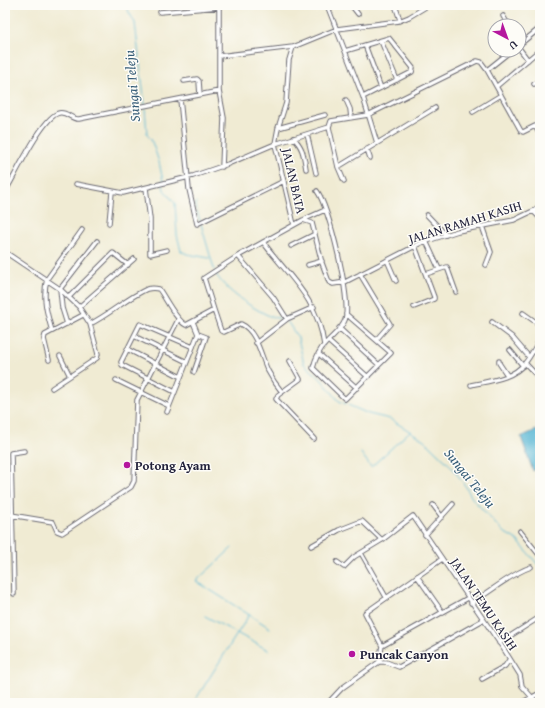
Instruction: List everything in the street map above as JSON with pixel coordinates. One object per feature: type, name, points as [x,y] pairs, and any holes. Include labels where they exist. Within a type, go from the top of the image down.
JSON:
[{"type":"street","points":[[327,5],[363,97],[377,143]]},
{"type":"street","points":[[352,5],[358,14]]},
{"type":"street","points":[[395,5],[400,20]]},
{"type":"street","points":[[219,56],[293,47],[337,29],[400,20],[429,5]]},
{"type":"street","points":[[536,5],[540,9]]},
{"type":"street","points":[[160,12],[219,6],[219,91],[224,118],[222,167]]},
{"type":"street","points":[[527,38],[540,28]]},
{"type":"street","points":[[345,51],[389,38],[413,68],[412,72],[363,97]]},
{"type":"street","points":[[381,41],[397,80]]},
{"type":"street","points":[[365,45],[381,88]]},
{"type":"street","name":"JALAN BATA","points":[[293,47],[289,60],[286,104],[278,128],[275,144],[294,225]]},
{"type":"street","points":[[497,86],[536,54]]},
{"type":"street","points":[[487,70],[502,58]]},
{"type":"street","points":[[344,181],[338,167],[329,127],[331,121],[368,115],[477,61],[481,62],[487,70],[521,131],[523,132],[535,126],[540,135]]},
{"type":"street","points":[[184,81],[197,78],[199,81],[200,95]]},
{"type":"street","points":[[534,84],[540,80]]},
{"type":"street","points":[[5,192],[42,127],[56,114],[64,113],[74,119],[79,119],[219,91]]},
{"type":"street","points":[[473,112],[501,95]]},
{"type":"street","points":[[180,99],[189,189],[198,224],[284,181]]},
{"type":"street","points":[[346,100],[350,109],[351,118]]},
{"type":"street","points":[[338,167],[436,108]]},
{"type":"street","points":[[278,128],[325,115]]},
{"type":"street","points":[[76,184],[123,193],[146,188],[222,167],[275,144],[329,127]]},
{"type":"street","points":[[307,134],[316,173]]},
{"type":"street","points":[[293,138],[299,143],[302,150],[306,169]]},
{"type":"street","points":[[367,149],[370,158]]},
{"type":"street","points":[[146,188],[150,219],[150,254],[166,250]]},
{"type":"street","points":[[317,191],[321,196],[325,210],[347,298],[345,321],[324,345],[314,369],[345,398],[391,354],[346,314]]},
{"type":"street","points":[[108,222],[112,192]]},
{"type":"street","name":"JALAN RAMAH KASIH","points":[[344,282],[415,246],[446,235],[514,220],[533,211],[540,205]]},
{"type":"street","points":[[282,392],[268,372],[256,343],[246,327],[241,324],[224,332],[222,330],[203,279],[238,256],[294,225],[325,210]]},
{"type":"street","points":[[533,211],[540,218]]},
{"type":"street","points":[[426,215],[446,235]]},
{"type":"street","points":[[304,220],[312,223],[329,282],[333,284],[344,282]]},
{"type":"street","points":[[482,226],[491,252],[486,265]]},
{"type":"street","points":[[52,331],[44,289],[47,279],[82,230]]},
{"type":"street","points":[[291,246],[315,234]]},
{"type":"street","points":[[67,324],[62,308],[60,289],[97,241]]},
{"type":"street","points":[[263,242],[296,281],[314,307],[322,329],[324,345]]},
{"type":"street","points":[[426,242],[439,269]]},
{"type":"street","points":[[414,307],[434,297],[415,246]]},
{"type":"street","points":[[5,252],[60,289],[79,307],[90,324],[98,356],[52,388]]},
{"type":"street","points":[[69,297],[113,253],[128,265]]},
{"type":"street","points":[[238,256],[272,297],[286,320]]},
{"type":"street","points":[[79,307],[134,260]]},
{"type":"street","points":[[386,260],[396,281]]},
{"type":"street","points":[[308,265],[322,261]]},
{"type":"street","points":[[426,274],[447,267],[456,292]]},
{"type":"street","points":[[360,274],[390,324],[376,340]]},
{"type":"street","points":[[90,324],[151,288],[159,289],[178,320],[206,338],[194,372]]},
{"type":"street","points":[[256,343],[286,320],[314,307]]},
{"type":"street","points":[[186,325],[214,310]]},
{"type":"street","points":[[523,313],[540,325]]},
{"type":"street","points":[[49,360],[44,339],[45,335],[83,315]]},
{"type":"street","points":[[5,514],[53,522],[57,531],[62,533],[131,487],[134,481],[137,400],[178,320]]},
{"type":"street","points":[[167,412],[193,347],[197,332],[193,322]]},
{"type":"street","points":[[492,322],[512,337],[529,357]]},
{"type":"street","points":[[175,392],[122,365],[121,362],[140,324],[169,335],[193,347]]},
{"type":"street","points":[[339,328],[379,366]]},
{"type":"street","points":[[134,336],[187,362]]},
{"type":"street","points":[[471,385],[507,375],[524,364],[540,340]]},
{"type":"street","points":[[328,341],[368,377]]},
{"type":"street","points":[[127,349],[181,377]]},
{"type":"street","points":[[510,350],[540,379]]},
{"type":"street","points":[[319,354],[356,388]]},
{"type":"street","points":[[60,356],[70,376]]},
{"type":"street","points":[[290,361],[300,378],[282,392],[276,399],[314,439]]},
{"type":"street","points":[[499,361],[507,375]]},
{"type":"street","points":[[116,380],[169,406]]},
{"type":"street","points":[[14,594],[11,453],[24,451]]},
{"type":"street","points":[[433,504],[442,517]]},
{"type":"street","points":[[426,535],[452,504]]},
{"type":"street","name":"JALAN TEMU KASIH","points":[[382,540],[413,516],[520,675],[522,686],[537,703]]},
{"type":"street","points":[[311,546],[339,530],[362,521],[382,540],[361,553],[344,567],[337,562]]},
{"type":"street","points":[[520,531],[540,556]]},
{"type":"street","points":[[361,553],[386,597]]},
{"type":"street","points":[[379,662],[382,646],[365,613],[442,558]]},
{"type":"street","points":[[471,602],[488,594],[524,569],[531,567]]},
{"type":"street","points":[[417,576],[442,613]]},
{"type":"street","points":[[382,646],[468,598]]},
{"type":"street","points":[[499,643],[540,617]]},
{"type":"street","points":[[328,703],[342,688],[379,662],[386,662],[399,666],[483,620]]},
{"type":"street","points":[[482,679],[505,666],[510,660]]},
{"type":"street","points":[[521,703],[540,693]]},
{"type":"water","points":[[536,430],[540,434],[540,466],[533,471],[521,437]]},
{"type":"waterway","name":"Sungai Teleju","points":[[125,5],[135,23],[145,105]]},
{"type":"waterway","name":"Sungai Teleju","points":[[145,108],[147,135],[151,139],[159,162],[163,181]]},
{"type":"waterway","name":"Sungai Teleju","points":[[163,185],[164,190],[175,203],[177,235],[181,251],[187,254],[209,258]]},
{"type":"waterway","name":"Sungai Teleju","points":[[196,202],[196,208],[200,221]]},
{"type":"waterway","name":"Sungai Teleju","points":[[201,224],[214,269]]},
{"type":"waterway","name":"Sungai Teleju","points":[[215,272],[225,286],[240,299],[265,314],[285,320]]},
{"type":"waterway","name":"Sungai Teleju","points":[[287,321],[298,338],[304,364],[320,378],[339,401],[369,414],[390,419],[424,440],[452,467],[472,498],[502,531],[517,540],[540,567]]},
{"type":"waterway","points":[[361,453],[371,467],[409,432]]},
{"type":"waterway","points":[[232,548],[196,581],[270,628]]},
{"type":"waterway","points":[[196,699],[249,615]]},
{"type":"waterway","points":[[205,616],[268,650]]},
{"type":"place","name":"Potong Ayam","points":[[127,465]]},
{"type":"place","name":"Puncak Canyon","points":[[352,654]]}]
